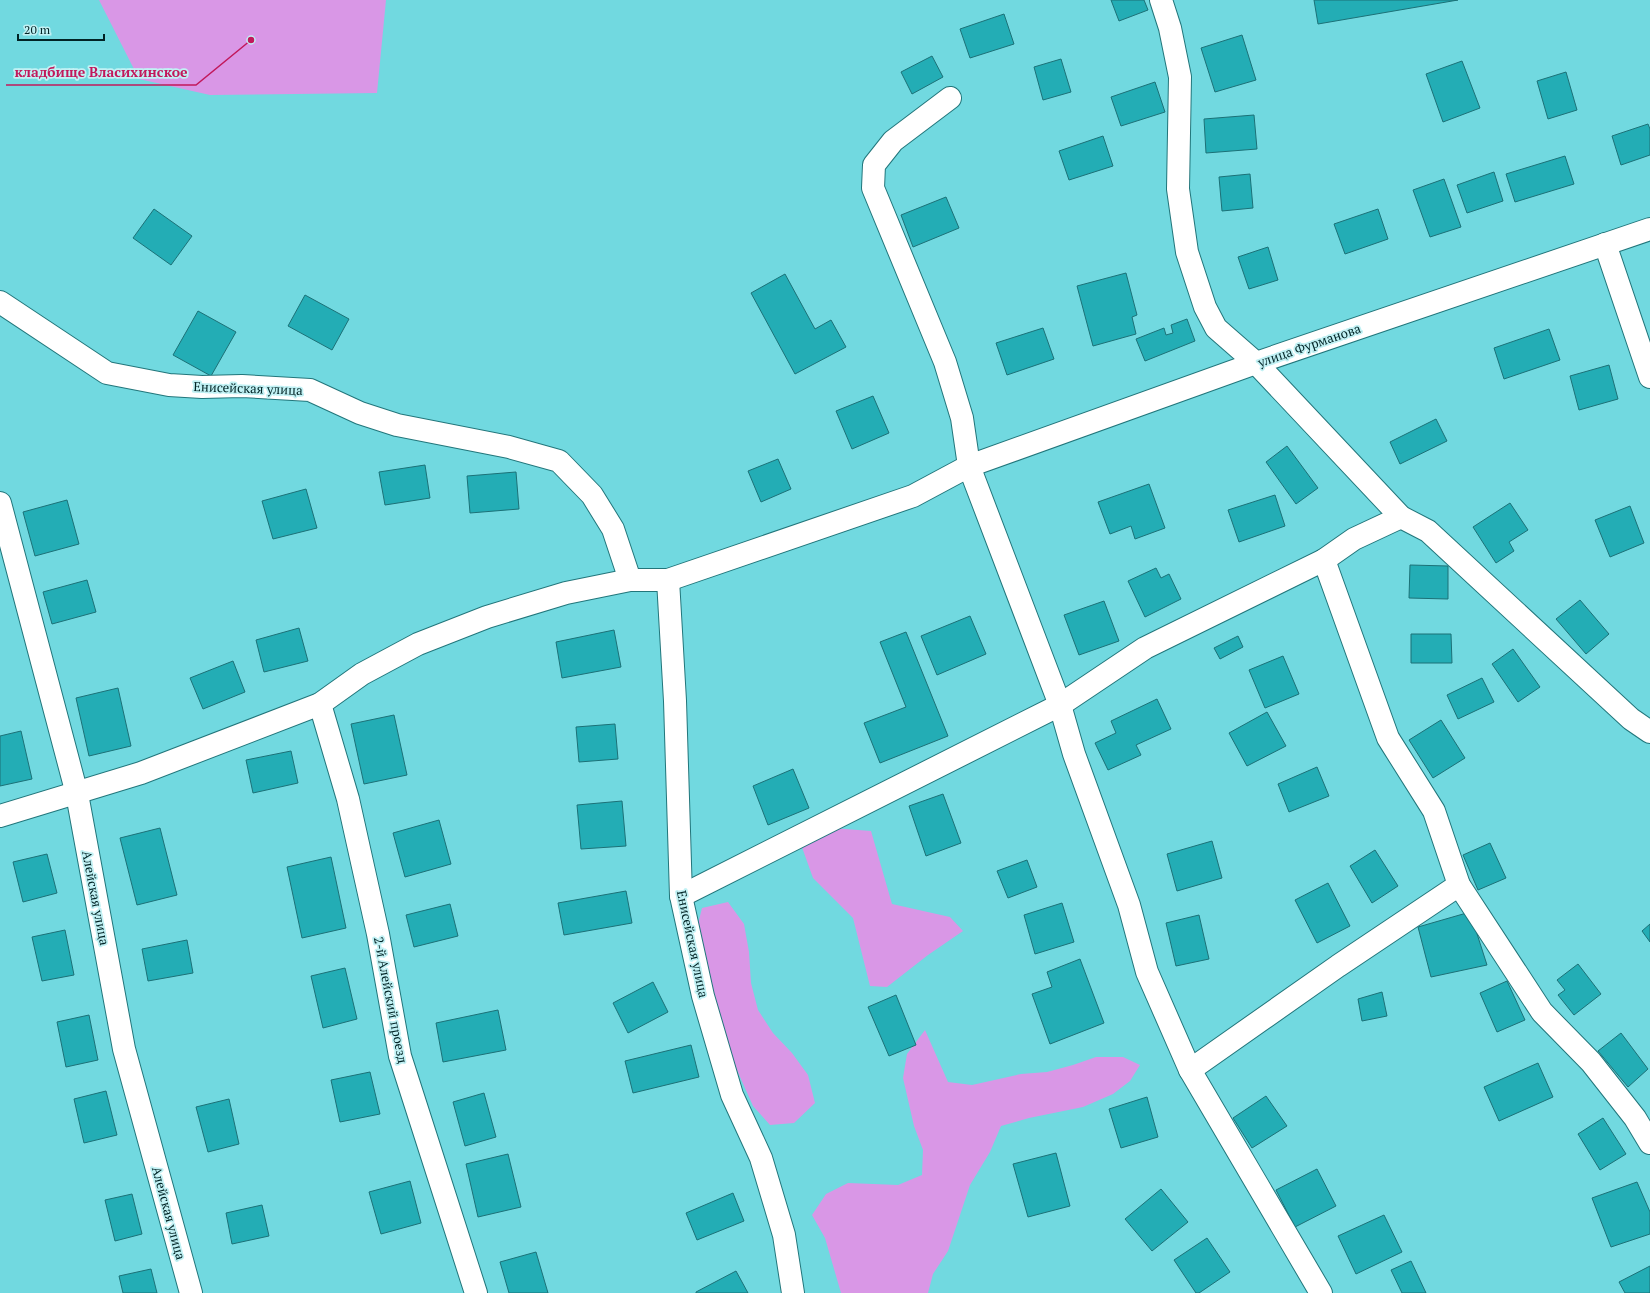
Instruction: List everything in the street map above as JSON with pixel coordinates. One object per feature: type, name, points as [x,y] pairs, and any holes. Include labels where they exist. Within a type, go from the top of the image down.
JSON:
[{"type":"street","points":[[1161,0],[1170,28],[1180,77],[1178,189],[1187,252],[1205,307],[1216,328],[1256,363],[1401,517],[1428,531],[1631,719],[1650,732]]},
{"type":"street","points":[[950,98],[893,140],[874,165],[873,188],[945,362],[962,418],[969,466],[1060,706],[1074,754],[1129,905],[1147,972],[1190,1070],[1321,1293]]},
{"type":"street","name":"улица Фурманова","points":[[0,816],[77,794],[141,773],[320,704],[362,674],[432,639],[487,617],[566,592],[630,580],[668,580],[913,496],[969,466],[1256,363],[1650,229]]},
{"type":"street","points":[[1605,244],[1650,377]]},
{"type":"street","name":"Енисейская улица","points":[[0,302],[107,373],[169,385],[202,387],[242,386],[310,390],[360,413],[397,425],[509,447],[559,461],[592,495],[603,512],[613,529],[630,580]]},
{"type":"street","name":"Алейская улица","points":[[0,503],[77,794],[124,1049],[191,1293]]},
{"type":"street","points":[[681,896],[1060,706],[1145,648],[1324,560],[1354,539],[1401,517]]},
{"type":"street","points":[[1324,560],[1388,738],[1434,811],[1459,885],[1542,1012],[1591,1062],[1635,1118],[1650,1143]]},
{"type":"street","name":"Енисейская улица","points":[[668,580],[675,701],[681,896],[703,996],[732,1095],[761,1158],[784,1235],[793,1293]]},
{"type":"street","name":"2-й Алейский проезд","points":[[320,704],[350,806],[378,934],[400,1056],[476,1293]]},
{"type":"street","points":[[1190,1070],[1338,966],[1459,885]]},
{"type":"shaded area","points":[[99,0],[386,0],[377,93],[210,95],[139,79]]},
{"type":"shaded area","points":[[794,825],[871,831],[892,904],[950,917],[963,931],[928,955],[887,987],[870,986],[853,918],[813,878]]},
{"type":"shaded area","points":[[728,902],[744,924],[749,952],[751,983],[758,1010],[773,1033],[792,1053],[808,1075],[815,1103],[794,1123],[770,1125],[753,1106],[732,1059],[696,932],[702,908]]},
{"type":"shaded area","points":[[925,1030],[948,1082],[972,1085],[1021,1074],[1047,1072],[1096,1057],[1123,1057],[1140,1065],[1130,1081],[1113,1094],[1083,1107],[1029,1118],[1001,1126],[990,1152],[970,1185],[948,1251],[933,1274],[928,1293],[841,1293],[825,1238],[812,1215],[826,1194],[848,1183],[898,1185],[922,1175],[923,1150],[914,1126],[903,1078],[907,1054]]},
{"type":"building","points":[[1111,0],[1144,0],[1148,10],[1119,21]]},
{"type":"building","points":[[1314,0],[1458,0],[1318,24]]},
{"type":"building","points":[[1004,14],[1014,44],[970,58],[960,29]]},
{"type":"building","points":[[1242,35],[1256,80],[1215,92],[1201,48]]},
{"type":"building","points":[[932,56],[943,77],[912,94],[901,72]]},
{"type":"building","points":[[1061,59],[1071,92],[1043,100],[1034,67]]},
{"type":"building","points":[[1462,61],[1480,108],[1443,122],[1426,74]]},
{"type":"building","points":[[1566,72],[1577,110],[1548,119],[1537,81]]},
{"type":"building","points":[[1155,82],[1165,112],[1121,126],[1111,97]]},
{"type":"building","points":[[1254,115],[1257,149],[1206,153],[1204,119]]},
{"type":"building","points":[[1648,124],[1650,129],[1650,155],[1621,165],[1612,136]]},
{"type":"building","points":[[1103,136],[1113,166],[1069,180],[1059,151]]},
{"type":"building","points":[[1565,156],[1574,184],[1515,202],[1506,174]]},
{"type":"building","points":[[1494,172],[1503,201],[1467,213],[1457,185]]},
{"type":"building","points":[[1250,174],[1253,208],[1222,211],[1219,177]]},
{"type":"building","points":[[1444,179],[1461,227],[1430,237],[1413,190]]},
{"type":"building","points":[[946,197],[959,228],[913,247],[901,215]]},
{"type":"building","points":[[154,209],[192,236],[171,265],[133,238]]},
{"type":"building","points":[[1378,209],[1388,239],[1345,254],[1334,224]]},
{"type":"building","points":[[1268,247],[1278,280],[1249,289],[1238,257]]},
{"type":"building","points":[[1126,273],[1137,315],[1132,317],[1136,334],[1093,346],[1077,286]]},
{"type":"building","points":[[785,274],[815,329],[831,320],[846,347],[795,374],[751,293]]},
{"type":"building","points":[[305,295],[349,319],[332,350],[288,326]]},
{"type":"building","points":[[198,311],[236,332],[211,376],[173,355]]},
{"type":"building","points":[[1187,319],[1195,341],[1145,361],[1136,339],[1164,328],[1166,335],[1173,333],[1171,325]]},
{"type":"building","points":[[1043,328],[1054,359],[1007,375],[996,343]]},
{"type":"building","points":[[1549,329],[1560,360],[1504,379],[1494,348]]},
{"type":"building","points":[[1609,365],[1618,399],[1579,410],[1570,376]]},
{"type":"building","points":[[873,396],[889,433],[852,449],[836,411]]},
{"type":"building","points":[[1436,419],[1447,441],[1400,464],[1390,442]]},
{"type":"building","points":[[1287,446],[1318,488],[1296,504],[1266,462]]},
{"type":"building","points":[[778,459],[791,489],[761,502],[748,471]]},
{"type":"building","points":[[425,465],[430,498],[385,505],[379,472]]},
{"type":"building","points":[[516,472],[519,509],[470,513],[467,476]]},
{"type":"building","points":[[1149,484],[1165,528],[1135,539],[1131,526],[1110,534],[1098,502]]},
{"type":"building","points":[[306,489],[317,528],[273,539],[262,501]]},
{"type":"building","points":[[1275,495],[1285,526],[1239,542],[1228,510]]},
{"type":"building","points":[[67,500],[79,544],[35,556],[23,512]]},
{"type":"building","points":[[1510,503],[1528,530],[1509,542],[1514,551],[1496,563],[1473,527]]},
{"type":"building","points":[[1630,506],[1644,543],[1610,557],[1595,520]]},
{"type":"building","points":[[1410,565],[1448,566],[1448,599],[1409,598]]},
{"type":"building","points":[[1156,568],[1161,578],[1169,574],[1181,599],[1145,617],[1128,581]]},
{"type":"building","points":[[87,580],[96,612],[52,624],[43,592]]},
{"type":"building","points":[[1580,600],[1609,634],[1586,654],[1556,619]]},
{"type":"building","points":[[1104,601],[1119,641],[1079,655],[1064,615]]},
{"type":"building","points":[[970,616],[986,654],[937,675],[921,636]]},
{"type":"building","points":[[299,628],[308,661],[264,672],[256,640]]},
{"type":"building","points":[[614,630],[621,667],[562,678],[556,642]]},
{"type":"building","points":[[906,632],[948,736],[880,763],[864,723],[906,707],[880,642]]},
{"type":"building","points":[[1411,634],[1451,634],[1452,663],[1411,663]]},
{"type":"building","points":[[1238,636],[1243,647],[1220,659],[1214,648]]},
{"type":"building","points":[[1513,649],[1540,687],[1518,702],[1492,664]]},
{"type":"building","points":[[1283,656],[1299,694],[1265,708],[1249,670]]},
{"type":"building","points":[[233,661],[245,692],[203,709],[190,678]]},
{"type":"building","points":[[1482,678],[1494,702],[1458,719],[1447,695]]},
{"type":"building","points":[[118,688],[131,746],[89,756],[76,698]]},
{"type":"building","points":[[1157,699],[1171,729],[1136,745],[1141,755],[1108,770],[1095,743],[1116,733],[1111,721]]},
{"type":"building","points":[[1267,712],[1286,746],[1247,766],[1229,733]]},
{"type":"building","points":[[394,715],[407,775],[364,784],[351,724]]},
{"type":"building","points":[[1441,720],[1465,758],[1433,778],[1409,740]]},
{"type":"building","points":[[615,724],[618,759],[579,762],[576,727]]},
{"type":"building","points":[[21,731],[32,779],[0,786],[0,736]]},
{"type":"building","points":[[291,751],[298,783],[253,793],[246,760]]},
{"type":"building","points":[[1317,767],[1329,796],[1289,812],[1278,784]]},
{"type":"building","points":[[793,769],[809,808],[768,825],[753,786]]},
{"type":"building","points":[[943,794],[961,843],[926,856],[909,806]]},
{"type":"building","points":[[622,801],[626,846],[581,849],[577,805]]},
{"type":"building","points":[[439,820],[451,864],[405,877],[393,833]]},
{"type":"building","points":[[160,828],[177,895],[137,905],[120,838]]},
{"type":"building","points":[[1212,841],[1222,878],[1177,891],[1167,854]]},
{"type":"building","points":[[1490,843],[1506,878],[1478,890],[1463,855]]},
{"type":"building","points":[[1375,850],[1398,886],[1372,903],[1350,866]]},
{"type":"building","points":[[47,854],[57,893],[23,902],[13,862]]},
{"type":"building","points":[[331,857],[346,928],[302,938],[287,867]]},
{"type":"building","points":[[1027,860],[1037,887],[1008,898],[997,871]]},
{"type":"building","points":[[1328,883],[1350,926],[1317,943],[1295,900]]},
{"type":"building","points":[[626,891],[632,923],[564,935],[558,903]]},
{"type":"building","points":[[1062,903],[1074,942],[1035,954],[1024,915]]},
{"type":"building","points":[[450,904],[458,936],[414,947],[406,915]]},
{"type":"building","points":[[1470,912],[1487,965],[1431,977],[1418,927]]},
{"type":"building","points":[[1199,915],[1209,959],[1176,966],[1166,923]]},
{"type":"building","points":[[1650,924],[1650,942],[1642,931]]},
{"type":"building","points":[[65,930],[74,975],[42,981],[32,937]]},
{"type":"building","points":[[187,940],[193,973],[148,981],[142,949]]},
{"type":"building","points":[[1080,959],[1104,1023],[1050,1044],[1032,994],[1052,987],[1047,972]]},
{"type":"building","points":[[1578,964],[1601,994],[1574,1015],[1558,995],[1565,990],[1557,980]]},
{"type":"building","points":[[345,968],[357,1019],[323,1028],[311,976]]},
{"type":"building","points":[[1507,981],[1525,1020],[1497,1032],[1480,993]]},
{"type":"building","points":[[653,982],[668,1012],[628,1033],[613,1003]]},
{"type":"building","points":[[1382,992],[1387,1016],[1362,1021],[1358,999]]},
{"type":"building","points":[[896,995],[916,1045],[889,1056],[868,1007]]},
{"type":"building","points":[[498,1010],[506,1050],[443,1062],[436,1023]]},
{"type":"building","points":[[89,1015],[98,1060],[66,1067],[57,1022]]},
{"type":"building","points":[[1621,1033],[1648,1069],[1628,1087],[1598,1051]]},
{"type":"building","points":[[691,1045],[699,1077],[633,1093],[625,1061]]},
{"type":"building","points":[[1538,1063],[1553,1097],[1499,1121],[1484,1087]]},
{"type":"building","points":[[370,1072],[380,1114],[340,1122],[331,1080]]},
{"type":"building","points":[[106,1091],[117,1135],[84,1143],[74,1099]]},
{"type":"building","points":[[484,1093],[496,1137],[465,1146],[453,1102]]},
{"type":"building","points":[[1266,1096],[1287,1126],[1252,1148],[1233,1118]]},
{"type":"building","points":[[1147,1097],[1158,1137],[1121,1148],[1109,1109]]},
{"type":"building","points":[[229,1099],[239,1144],[208,1152],[196,1107]]},
{"type":"building","points":[[1603,1118],[1626,1154],[1600,1170],[1578,1134]]},
{"type":"building","points":[[1056,1153],[1070,1206],[1028,1217],[1013,1164]]},
{"type":"building","points":[[508,1154],[521,1207],[478,1217],[466,1164]]},
{"type":"building","points":[[1317,1169],[1336,1206],[1295,1227],[1276,1190]]},
{"type":"building","points":[[410,1181],[421,1223],[381,1234],[369,1192]]},
{"type":"building","points":[[1637,1182],[1650,1212],[1650,1234],[1611,1247],[1592,1198]]},
{"type":"building","points":[[1161,1189],[1188,1222],[1152,1251],[1125,1219]]},
{"type":"building","points":[[733,1193],[744,1221],[697,1240],[686,1213]]},
{"type":"building","points":[[132,1194],[142,1234],[115,1241],[105,1200]]},
{"type":"building","points":[[262,1205],[269,1236],[232,1244],[226,1213]]},
{"type":"building","points":[[1384,1215],[1402,1252],[1356,1274],[1338,1236]]},
{"type":"building","points":[[1207,1238],[1230,1272],[1199,1293],[1196,1293],[1174,1260]]},
{"type":"building","points":[[536,1252],[548,1293],[509,1293],[500,1262]]},
{"type":"building","points":[[1411,1261],[1426,1293],[1402,1293],[1391,1270]]},
{"type":"building","points":[[1650,1266],[1650,1293],[1625,1293],[1619,1282]]},
{"type":"building","points":[[151,1269],[157,1293],[123,1293],[119,1276]]},
{"type":"building","points":[[736,1271],[748,1293],[696,1293],[696,1292]]},
{"type":"place","name":"кладбище Власихинское","points":[[251,40]]}]
